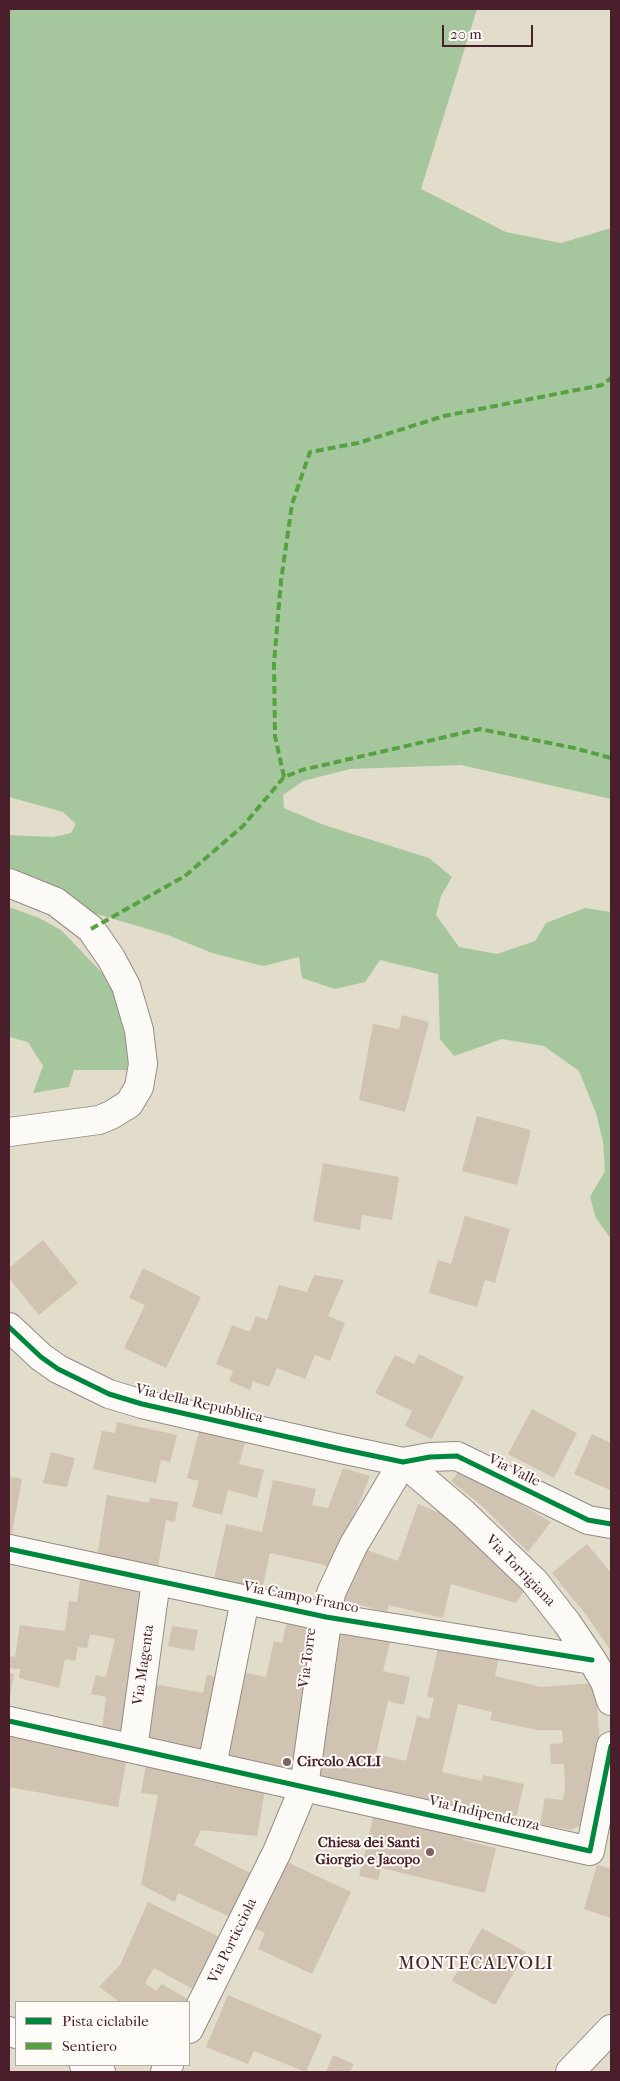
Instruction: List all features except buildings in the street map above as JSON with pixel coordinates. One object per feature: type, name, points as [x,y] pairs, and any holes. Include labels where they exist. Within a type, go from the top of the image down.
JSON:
[{"type":"street","points":[[9,883],[56,902],[91,929],[111,958],[126,986],[139,1030],[143,1064],[139,1087],[128,1104],[111,1115],[99,1120],[9,1132]]},
{"type":"street","name":"Via della Repubblica","points":[[9,1327],[41,1357],[58,1369],[109,1394],[161,1408],[403,1462]]},
{"type":"street","name":"Via Valle","points":[[403,1462],[430,1457],[458,1456],[588,1520],[611,1524]]},
{"type":"street","name":"Via Torre","points":[[277,1852],[304,1787],[326,1617],[331,1593],[353,1546],[403,1462]]},
{"type":"street","name":"Via Torrigiana","points":[[403,1462],[464,1514],[534,1581],[567,1623],[592,1660],[605,1682],[611,1701]]},
{"type":"street","name":"Via Campo Franco","points":[[9,1550],[326,1617],[592,1660]]},
{"type":"street","name":"Via Magenta","points":[[133,1749],[156,1581]]},
{"type":"street","points":[[212,1766],[245,1600]]},
{"type":"street","name":"Via Indipendenza","points":[[9,1721],[590,1851],[611,1746]]},
{"type":"street","name":"Via Porticciola","points":[[190,2027],[277,1852]]},
{"type":"street","points":[[570,2072],[611,2029]]},
{"type":"street","points":[[86,2066],[100,2072]]},
{"type":"green space","points":[[9,9],[477,9],[421,189],[506,232],[561,243],[611,228],[611,799],[461,765],[350,769],[303,781],[283,795],[284,808],[324,825],[429,858],[452,877],[441,896],[436,915],[459,947],[497,954],[535,941],[546,923],[585,908],[611,912],[611,1239],[596,1218],[590,1197],[605,1171],[603,1142],[596,1113],[579,1071],[544,1046],[502,1039],[454,1056],[440,1039],[438,974],[380,960],[365,982],[335,989],[302,978],[299,957],[263,966],[212,953],[168,935],[90,912],[9,872],[9,835],[53,837],[71,833],[76,824],[63,812],[9,797]]},
{"type":"green space","points":[[9,907],[39,918],[61,930],[109,980],[121,1008],[126,1031],[129,1054],[127,1070],[74,1070],[69,1087],[33,1093],[43,1066],[28,1042],[9,1037]]},
{"type":"marked path","points":[[284,777],[275,736],[274,663],[281,581],[292,504],[310,452],[358,443],[444,416],[602,385],[611,378]]},
{"type":"marked path","points":[[91,929],[185,876],[243,826],[284,777],[302,770],[480,729],[574,748],[611,758]]},
{"type":"cycle path","points":[[9,1327],[41,1357],[58,1369],[109,1394],[142,1404],[403,1462],[430,1457],[457,1456],[588,1520],[611,1524]]},
{"type":"cycle path","points":[[9,1549],[326,1617],[592,1660]]},
{"type":"cycle path","points":[[9,1721],[590,1851],[611,1746]]},
{"type":"place","name":"Circolo ACLI","points":[[287,1762]]},
{"type":"place","name":"Chiesa dei Santi Giorgio e Jacopo","points":[[430,1852]]},
{"type":"district","name":"MONTECALVOLI","points":[[476,1965]]}]
